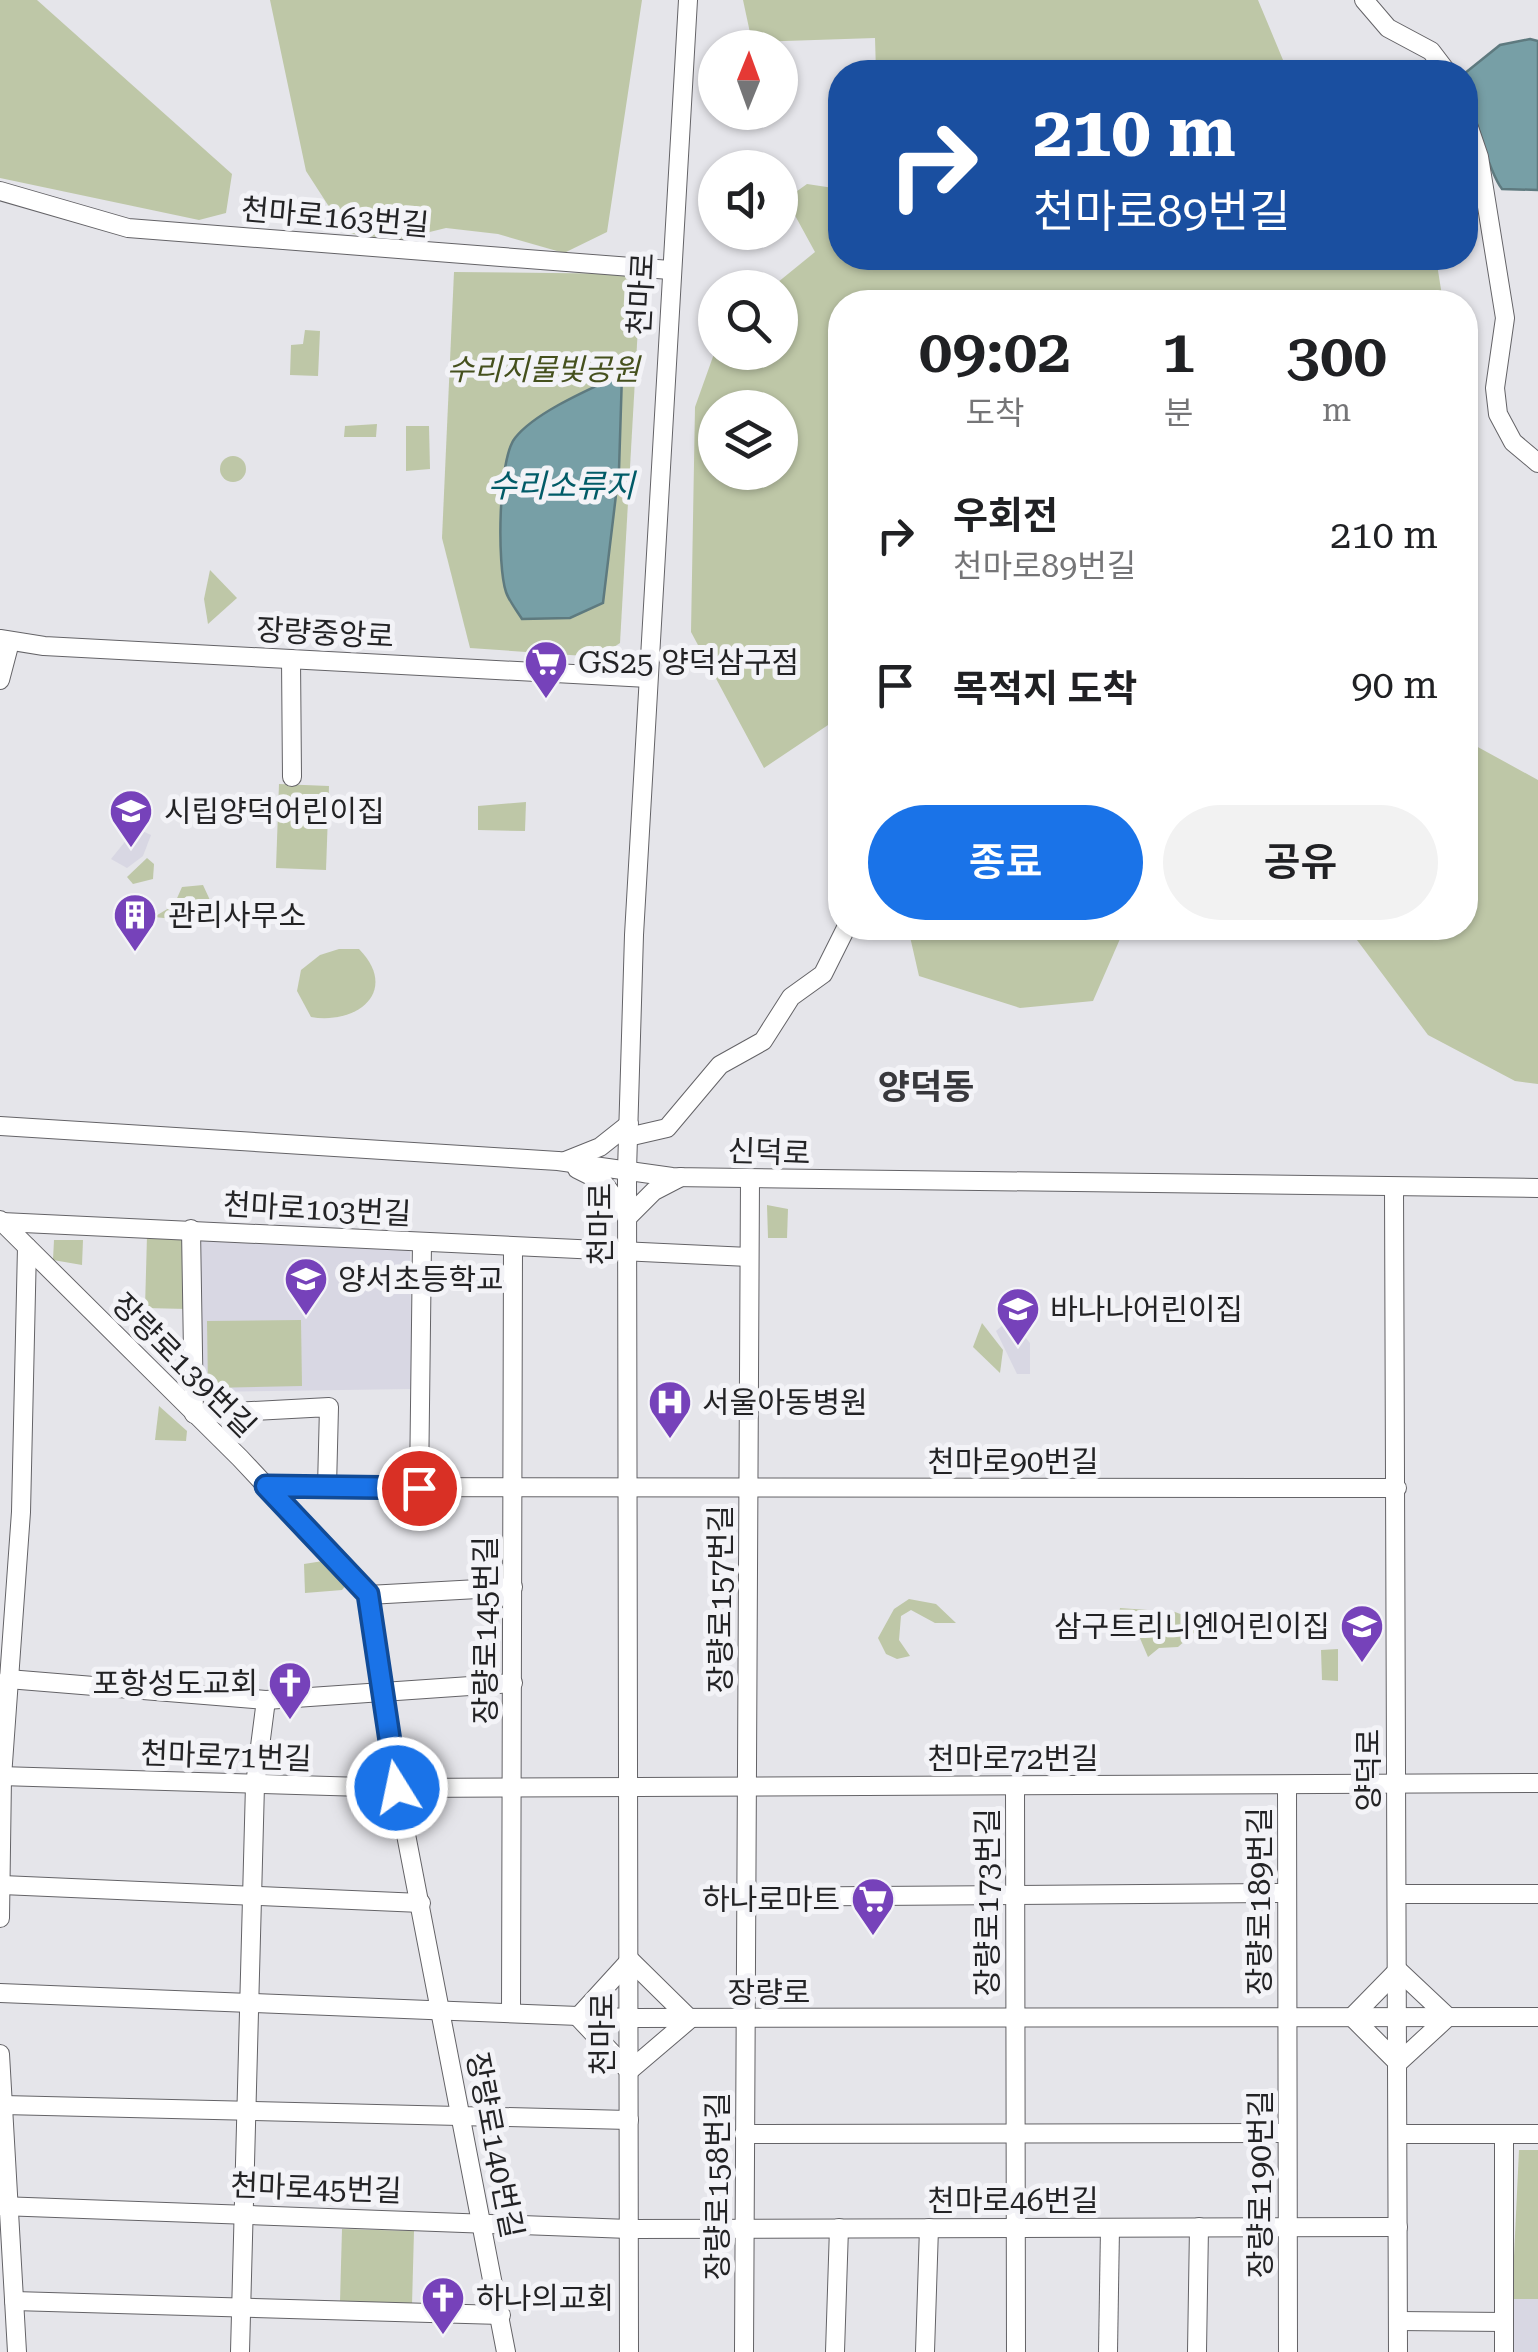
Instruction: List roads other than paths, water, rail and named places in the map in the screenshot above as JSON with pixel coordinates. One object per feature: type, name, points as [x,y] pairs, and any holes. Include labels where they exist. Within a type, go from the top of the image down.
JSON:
[{"type":"street","name":"천마로","points":[[629,2352],[627,1171],[648,678],[688,0]]},
{"type":"street","points":[[1364,0],[1388,28],[1431,50],[1438,60]]},
{"type":"street","points":[[1478,153],[1505,318],[1495,388],[1498,414],[1513,442],[1538,463]]},
{"type":"street","name":"천마로163번길","points":[[0,191],[128,228],[670,270]]},
{"type":"street","points":[[0,680],[5,640]]},
{"type":"street","name":"장량중앙로","points":[[5,640],[648,678]]},
{"type":"street","points":[[291,659],[292,777]]},
{"type":"street","points":[[563,1162],[628,1135],[667,1128],[720,1065],[764,1041],[791,997],[823,974],[840,940]]},
{"type":"street","name":"신덕로","points":[[0,1126],[563,1162],[681,1177],[1538,1188]]},
{"type":"street","points":[[628,1135],[640,1158],[681,1177]]},
{"type":"street","points":[[563,1162],[603,1182],[628,1216],[654,1191],[681,1177]]},
{"type":"street","name":"장량로157번길","points":[[745,2019],[750,1179]]},
{"type":"street","name":"양덕로","points":[[1394,1187],[1398,2352]]},
{"type":"street","name":"천마로103번길","points":[[1,1221],[749,1257]]},
{"type":"street","name":"장량로139번길","points":[[1,1221],[266,1486],[368,1594]]},
{"type":"street","points":[[191,1229],[194,1414],[329,1407],[327,1487]]},
{"type":"street","points":[[419,1488],[422,1242]]},
{"type":"street","points":[[0,1918],[1,1776],[22,1512],[28,1248]]},
{"type":"street","name":"장량로145번길","points":[[511,2012],[513,1248]]},
{"type":"street","name":"천마로90번길","points":[[266,1486],[1397,1488]]},
{"type":"street","points":[[440,2008],[397,1788],[368,1594],[513,1587]]},
{"type":"street","points":[[8,1679],[266,1700],[513,1682]]},
{"type":"street","points":[[240,2352],[255,1785],[266,1700]]},
{"type":"street","name":"천마로71번길","points":[[1,1776],[397,1788],[630,1786]]},
{"type":"street","name":"천마로72번길","points":[[630,1786],[1538,1782]]},
{"type":"street","name":"장량로189번길","points":[[1286,1784],[1287,2017]]},
{"type":"street","name":"장량로173번길","points":[[1016,1785],[1016,2352]]},
{"type":"street","points":[[2,1885],[421,1903]]},
{"type":"street","points":[[745,1897],[1286,1893]]},
{"type":"street","points":[[1397,1894],[1538,1894]]},
{"type":"street","points":[[630,1960],[690,2019],[630,2072],[578,2016],[630,1960]]},
{"type":"street","points":[[1398,1970],[1448,2017],[1398,2064],[1352,2017],[1398,1970]]},
{"type":"street","name":"장량로","points":[[0,1992],[630,2018],[1538,2018]]},
{"type":"street","name":"장량로140번길","points":[[440,2008],[506,2352]]},
{"type":"street","name":"장량로190번길","points":[[1287,2017],[1288,2352]]},
{"type":"street","name":"장량로158번길","points":[[744,2352],[745,2019]]},
{"type":"street","points":[[0,2054],[4,2206],[18,2352]]},
{"type":"street","points":[[3,2104],[629,2120]]},
{"type":"street","points":[[744,2134],[1288,2133]]},
{"type":"street","points":[[1398,2134],[1538,2134]]},
{"type":"street","points":[[1504,2134],[1504,2352]]},
{"type":"street","name":"천마로45번길","points":[[4,2206],[629,2229]]},
{"type":"street","name":"천마로46번길","points":[[629,2229],[1398,2227]]},
{"type":"street","points":[[835,2352],[839,2228]]},
{"type":"street","points":[[925,2352],[929,2228]]},
{"type":"street","points":[[1108,2352],[1110,2228]]},
{"type":"street","points":[[1197,2352],[1199,2228]]},
{"type":"street","points":[[14,2301],[500,2314]]},
{"type":"street","points":[[1398,2321],[1504,2322]]},
{"type":"water","points":[[1538,41],[1538,190],[1502,189],[1478,129],[1478,63],[1500,45]]},
{"type":"water","name":"수리소류지","points":[[622,374],[619,470],[603,603],[570,618],[522,619],[506,592],[501,560],[502,489],[509,450],[515,438],[536,419]]},
{"type":"place","name":"GS25 양덕삼구점","points":[[546,700]]},
{"type":"place","name":"시립양덕어린이집","points":[[131,849]]},
{"type":"place","name":"관리사무소","points":[[135,953]]},
{"type":"place","name":"양서초등학교","points":[[306,1317]]},
{"type":"place","name":"바나나어린이집","points":[[1018,1347]]},
{"type":"place","name":"서울아동병원","points":[[670,1440]]},
{"type":"place","name":"삼구트리니엔어린이집","points":[[1362,1664]]},
{"type":"place","name":"포항성도교회","points":[[290,1721]]},
{"type":"place","name":"하나로마트","points":[[873,1937]]},
{"type":"place","name":"하나의교회","points":[[443,2336]]},
{"type":"district","name":"양덕동","points":[[926,1087]]},
{"type":"park label","name":"수리지물빛공원","points":[[543,369]]}]
